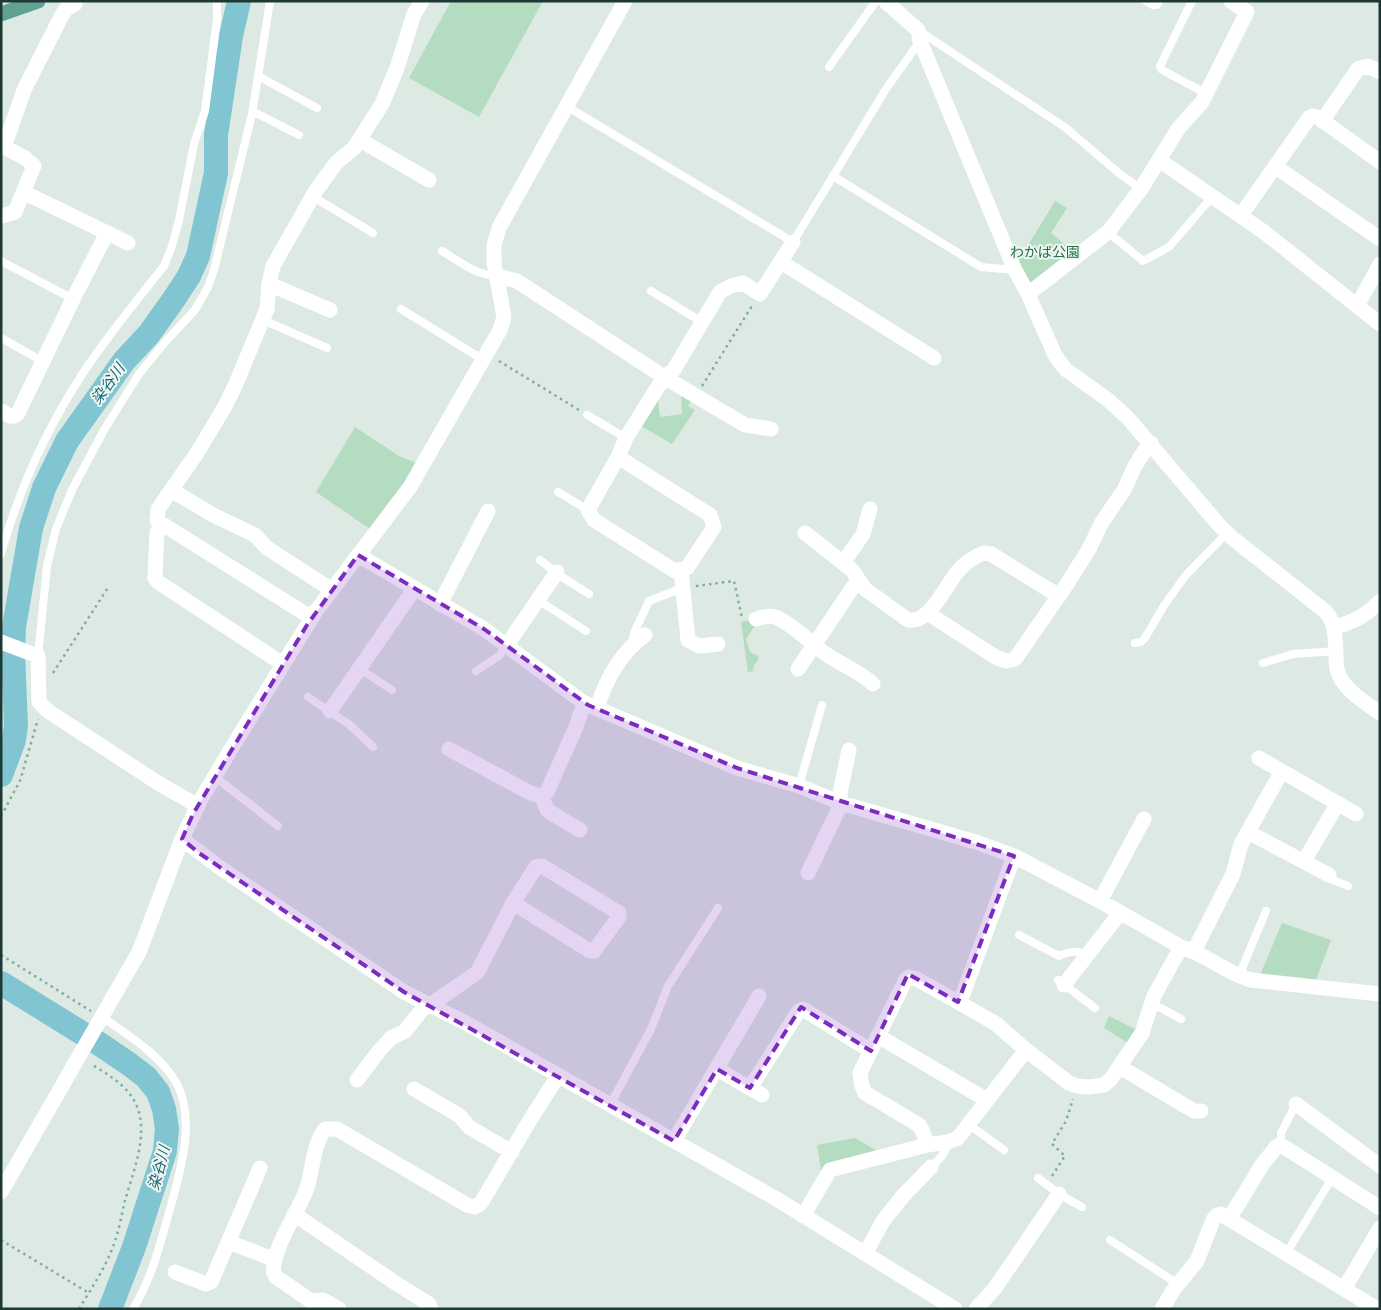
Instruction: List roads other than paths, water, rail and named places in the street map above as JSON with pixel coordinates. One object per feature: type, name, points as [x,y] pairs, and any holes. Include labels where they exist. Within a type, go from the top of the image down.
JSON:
[{"type":"main road","points":[[1,14],[38,1]]},
{"type":"street","points":[[160,525],[157,520],[158,509],[197,453],[224,408],[268,309],[269,284],[273,266],[312,196],[330,169],[354,148],[382,104],[390,88],[412,19],[422,1]]},
{"type":"street","points":[[1,1192],[138,952],[182,839],[214,777],[312,618],[410,487],[500,330],[504,317],[494,263],[494,245],[499,228],[625,1]]},
{"type":"street","points":[[884,1],[919,36],[1015,270],[1028,294],[1048,342],[1060,363],[1075,378],[1115,406],[1151,444],[1227,533],[1326,612],[1334,627],[1338,670],[1347,687],[1380,713]]},
{"type":"street","points":[[1028,294],[1108,232],[1141,189],[1178,129],[1202,102],[1247,12],[1231,1]]},
{"type":"street","points":[[1,217],[15,212],[34,166],[25,158],[6,149],[5,144],[24,90],[35,66],[62,15],[66,9],[75,4]]},
{"type":"street","points":[[1322,121],[1358,69],[1368,66],[1380,72]]},
{"type":"street","points":[[1241,215],[1309,118],[1316,117],[1380,162]]},
{"type":"street","points":[[360,140],[429,180]]},
{"type":"street","points":[[1159,160],[1264,232],[1380,324]]},
{"type":"street","points":[[1276,167],[1380,238]]},
{"type":"street","points":[[23,192],[128,243]]},
{"type":"street","points":[[1,412],[16,416],[107,233]]},
{"type":"street","points":[[618,457],[710,515],[714,527],[687,568],[676,571],[594,520],[588,510],[618,457],[626,438],[664,377],[673,371],[720,292],[731,286],[743,283],[760,294],[793,242]]},
{"type":"street","points":[[781,262],[934,358]]},
{"type":"street","points":[[1357,306],[1380,264]]},
{"type":"street","points":[[497,276],[517,281],[664,377],[744,425],[771,429]]},
{"type":"street","points":[[269,284],[330,310]]},
{"type":"street","points":[[929,614],[991,655],[1002,661],[1011,661],[1020,653],[1059,596],[1080,563],[1102,522],[1124,490],[1135,466],[1151,444]]},
{"type":"street","points":[[171,490],[213,516],[251,533],[267,548],[332,590]]},
{"type":"street","points":[[843,563],[863,534],[870,509]]},
{"type":"street","points":[[440,604],[488,511]]},
{"type":"street","points":[[160,525],[171,529],[312,618]]},
{"type":"street","points":[[160,525],[156,532],[155,578],[158,582],[283,664]]},
{"type":"street","points":[[804,533],[852,570],[865,589],[908,620],[916,621],[929,614],[958,571],[983,553],[991,554],[1059,596]]},
{"type":"street","points":[[358,555],[507,645],[590,706],[738,768],[799,786],[840,803],[979,843],[1014,856],[1240,977],[1251,980],[1380,994]]},
{"type":"street","points":[[681,570],[688,640],[699,646],[718,644]]},
{"type":"street","points":[[507,645],[557,572]]},
{"type":"street","points":[[798,669],[853,587],[859,582]]},
{"type":"street","points":[[330,711],[415,588]]},
{"type":"street","points":[[1334,627],[1355,620],[1380,601]]},
{"type":"street","points":[[749,620],[766,616],[776,617],[816,644],[822,651],[862,674],[873,684]]},
{"type":"street","points":[[542,796],[547,792],[576,727],[607,679],[633,644],[645,635]]},
{"type":"street","points":[[1,642],[35,655],[38,696],[42,706],[158,783],[198,806]]},
{"type":"street","points":[[449,749],[530,793],[542,796]]},
{"type":"street","points":[[808,873],[840,803],[840,793],[849,750]]},
{"type":"street","points":[[1259,758],[1356,814]]},
{"type":"street","points":[[927,1145],[919,1125],[869,1095],[863,1090],[860,1081],[860,1073],[904,982],[909,977],[917,979],[995,1023],[1026,1050],[1069,1082],[1077,1086],[1088,1087],[1104,1085],[1112,1080],[1142,1033],[1150,1005],[1159,985],[1188,949],[1233,874],[1241,844],[1282,771]]},
{"type":"street","points":[[542,796],[548,811],[580,830]]},
{"type":"street","points":[[1304,862],[1338,803]]},
{"type":"street","points":[[1100,901],[1144,819]]},
{"type":"street","points":[[1248,832],[1329,875]]},
{"type":"street","points":[[182,839],[219,867],[404,992],[466,1023],[776,1198],[865,1254],[938,1304],[955,1309]]},
{"type":"street","points":[[958,1002],[963,994],[1014,856]]},
{"type":"street","points":[[357,1080],[379,1050],[391,1038],[405,1030],[424,1007],[430,1005],[475,974],[513,903],[536,867],[542,866],[619,913],[619,917],[594,952],[513,903]]},
{"type":"street","points":[[1061,983],[1087,956],[1120,913]]},
{"type":"street","points":[[674,1141],[718,1069],[759,996]]},
{"type":"street","points":[[718,1069],[756,1092],[798,1012],[803,1009],[871,1051]]},
{"type":"street","points":[[878,1036],[988,1100]]},
{"type":"street","points":[[803,1216],[830,1170],[958,1138],[1026,1050]]},
{"type":"street","points":[[1120,1067],[1194,1110],[1201,1111]]},
{"type":"street","points":[[339,1309],[323,1300],[311,1301],[276,1277],[273,1271],[280,1246],[307,1188],[314,1157],[323,1132],[328,1128],[341,1131],[471,1207],[475,1207],[481,1203],[558,1076]]},
{"type":"street","points":[[414,1089],[460,1116],[468,1127],[512,1152]]},
{"type":"street","points":[[1296,1104],[1380,1166]]},
{"type":"street","points":[[1229,1219],[1262,1165],[1277,1146],[1281,1145],[1380,1208]]},
{"type":"street","points":[[865,1254],[884,1221],[902,1197],[931,1166]]},
{"type":"street","points":[[175,1272],[206,1284],[211,1282],[260,1168]]},
{"type":"street","points":[[976,1309],[995,1288],[1059,1194]]},
{"type":"street","points":[[294,1214],[429,1304],[431,1309]]},
{"type":"street","points":[[1162,1309],[1178,1284],[1198,1260],[1215,1216],[1221,1214],[1377,1309]]},
{"type":"street","points":[[1344,1289],[1380,1228]]},
{"type":"street","points":[[229,1242],[275,1260]]},
{"type":"lane","points":[[1,554],[4,530],[40,449],[64,403],[93,357],[164,266],[171,249],[179,220],[194,144],[206,102],[217,19],[217,1]]},
{"type":"lane","points":[[35,655],[47,566],[56,529],[63,511],[104,430],[139,374],[195,310],[208,287],[221,246],[252,114],[270,1]]},
{"type":"lane","points":[[829,68],[876,1]]},
{"type":"lane","points":[[1146,1],[1153,6],[1159,1]]},
{"type":"lane","points":[[1192,1],[1160,66],[1162,70],[1207,94]]},
{"type":"lane","points":[[566,106],[793,242],[919,36],[1066,128],[1120,174],[1141,189]]},
{"type":"lane","points":[[258,76],[317,108]]},
{"type":"lane","points":[[252,114],[258,114],[299,135]]},
{"type":"lane","points":[[833,176],[981,266],[1015,270]]},
{"type":"lane","points":[[312,196],[373,232]]},
{"type":"lane","points":[[1108,232],[1143,261],[1169,247],[1212,197]]},
{"type":"lane","points":[[442,251],[468,267],[488,276],[497,276]]},
{"type":"lane","points":[[1,261],[74,299]]},
{"type":"lane","points":[[651,290],[702,322]]},
{"type":"lane","points":[[401,309],[484,356]]},
{"type":"lane","points":[[263,320],[327,348]]},
{"type":"lane","points":[[1,338],[44,362]]},
{"type":"lane","points":[[587,415],[626,438]]},
{"type":"lane","points":[[558,492],[588,510]]},
{"type":"lane","points":[[1135,644],[1145,638],[1165,604],[1186,575],[1227,533]]},
{"type":"lane","points":[[540,560],[589,594]]},
{"type":"lane","points":[[633,644],[634,633],[649,602],[682,588]]},
{"type":"lane","points":[[538,600],[586,630]]},
{"type":"lane","points":[[476,671],[499,656],[507,645]]},
{"type":"lane","points":[[1262,663],[1293,654],[1336,651]]},
{"type":"lane","points":[[360,668],[392,690]]},
{"type":"lane","points":[[308,697],[362,735],[373,747]]},
{"type":"lane","points":[[799,786],[822,705]]},
{"type":"lane","points":[[214,777],[278,826]]},
{"type":"lane","points":[[1329,875],[1330,879],[1348,886]]},
{"type":"lane","points":[[610,1105],[651,1029],[668,986],[718,908]]},
{"type":"lane","points":[[1240,977],[1266,911]]},
{"type":"lane","points":[[1019,935],[1059,956],[1073,951],[1087,956]]},
{"type":"lane","points":[[1061,983],[1094,1008]]},
{"type":"lane","points":[[1150,1005],[1161,1008],[1181,1019]]},
{"type":"lane","points":[[101,1019],[151,1052],[176,1082],[181,1093],[185,1112],[185,1141],[174,1195],[153,1266],[133,1309]]},
{"type":"lane","points":[[1281,1145],[1281,1133],[1296,1104]]},
{"type":"lane","points":[[968,1124],[1004,1150]]},
{"type":"lane","points":[[931,1166],[937,1162],[947,1148],[948,1142]]},
{"type":"lane","points":[[1038,1178],[1059,1194],[1082,1207]]},
{"type":"lane","points":[[1286,1254],[1332,1178]]},
{"type":"lane","points":[[1110,1240],[1178,1284]]},
{"type":"waterway","name":"染谷川","points":[[1,775],[14,740],[16,725],[13,654],[14,627],[31,528],[44,488],[67,441],[124,361],[149,334],[174,299],[189,276],[198,256],[216,173],[216,135],[231,36],[239,1]]},
{"type":"waterway","name":"染谷川","points":[[1,983],[98,1043],[146,1077],[158,1092],[164,1109],[167,1129],[165,1151],[134,1247],[110,1309]]},
{"type":"park label","name":"わかば公園","points":[[1045,252]]}]
